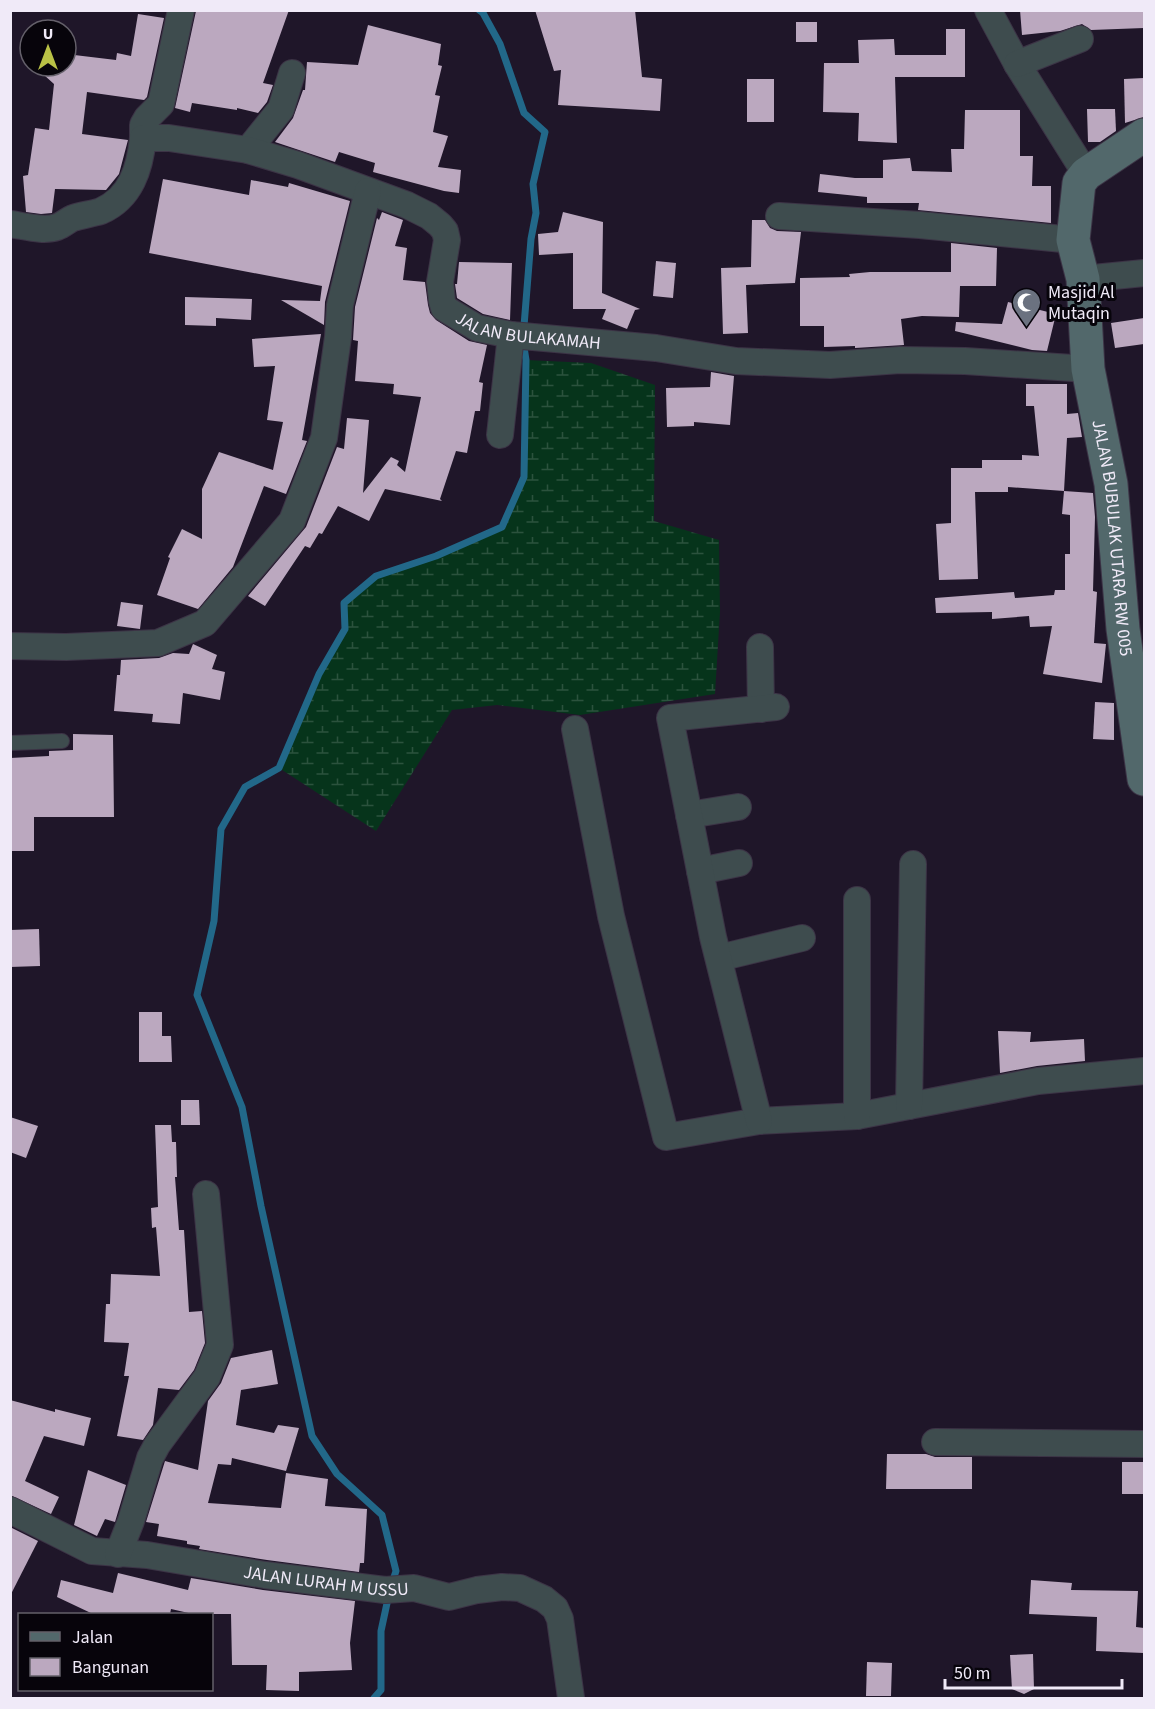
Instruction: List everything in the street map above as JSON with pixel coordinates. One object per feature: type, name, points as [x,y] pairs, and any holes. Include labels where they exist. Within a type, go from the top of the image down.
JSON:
[{"type":"street","points":[[10,224],[39,229],[55,228],[72,218],[102,211],[117,200],[131,185],[141,160],[143,125],[161,104],[181,10]]},
{"type":"street","points":[[988,10],[1017,64],[1086,174]]},
{"type":"street","points":[[1017,64],[1080,39]]},
{"type":"street","points":[[248,150],[281,109],[292,73]]},
{"type":"street","points":[[780,216],[886,222],[1073,240],[1079,183],[1086,174],[1144,135]]},
{"type":"street","name":"JALAN BULAKAMAH","points":[[143,138],[169,138],[248,150],[298,165],[429,216],[445,231],[447,240],[440,282],[444,308],[477,328],[511,335],[657,348],[736,362],[830,365],[900,360],[954,361],[1088,369]]},
{"type":"street","points":[[10,646],[66,647],[158,643],[196,627],[205,623],[292,521],[324,438],[338,337],[340,305],[369,191]]},
{"type":"street","name":"JALAN BUBULAK UTARA RW 005","points":[[1073,240],[1083,279],[1088,369],[1111,484],[1123,629],[1144,779]]},
{"type":"street","points":[[1083,279],[1144,273]]},
{"type":"street","points":[[500,435],[511,335]]},
{"type":"street","points":[[759,1121],[719,958],[670,718],[768,708],[760,647]]},
{"type":"street","points":[[575,729],[611,916],[666,1137],[759,1121],[857,1116],[1038,1081],[1144,1071]]},
{"type":"street","points":[[690,815],[738,807]]},
{"type":"street","points":[[700,871],[739,863]]},
{"type":"street","points":[[909,1106],[913,864]]},
{"type":"street","points":[[857,900],[857,1116]]},
{"type":"street","points":[[719,958],[802,938]]},
{"type":"street","points":[[118,1554],[131,1521],[150,1458],[157,1444],[207,1377],[220,1345],[206,1194]]},
{"type":"street","points":[[935,1442],[1144,1444]]},
{"type":"street","name":"JALAN LURAH M USSU","points":[[10,1510],[92,1551],[147,1555],[265,1575],[390,1590],[414,1588],[449,1597],[477,1590],[502,1587],[520,1588],[544,1599],[555,1608],[560,1619],[571,1698]]},
{"type":"lane","points":[[10,743],[62,741]]},
{"type":"green space","points":[[526,360],[591,363],[655,385],[654,521],[719,540],[720,612],[715,694],[580,715],[497,705],[452,710],[376,831],[279,768],[319,674],[345,629],[344,603],[376,576],[436,556],[502,527],[524,477]]},
{"type":"building","points":[[289,10],[263,83],[273,85],[267,102],[258,113],[192,103],[190,112],[175,108],[196,11]]},
{"type":"building","points":[[535,10],[635,10],[642,77],[662,79],[660,111],[558,105],[561,70],[554,71]]},
{"type":"building","points":[[1020,10],[1144,10],[1144,28],[1091,30],[1082,24],[1060,31],[1022,35]]},
{"type":"building","points":[[138,14],[164,18],[147,97],[144,100],[87,92],[82,134],[128,140],[119,174],[106,190],[55,189],[52,213],[26,212],[23,176],[28,175],[35,128],[49,130],[54,84],[47,78],[78,78],[78,55],[116,60],[117,53],[131,56]]},
{"type":"building","points":[[796,22],[817,22],[817,42],[796,42]]},
{"type":"building","points":[[368,25],[441,44],[438,65],[442,66],[435,95],[440,96],[433,132],[448,136],[438,167],[461,170],[459,193],[373,172],[375,163],[339,152],[335,162],[275,142],[293,118],[303,90],[305,90],[307,62],[358,65]]},
{"type":"building","points":[[946,29],[965,29],[965,77],[895,77],[897,143],[858,141],[859,113],[823,112],[824,63],[859,63],[858,40],[894,39],[895,55],[946,55]]},
{"type":"building","points":[[1144,78],[1144,117],[1125,123],[1124,79]]},
{"type":"building","points":[[747,79],[774,79],[774,122],[747,122]]},
{"type":"building","points":[[1087,109],[1115,109],[1116,131],[1100,142],[1088,142]]},
{"type":"building","points":[[965,110],[1020,110],[1020,156],[1033,156],[1032,186],[1051,186],[1051,223],[918,210],[919,203],[867,203],[867,197],[818,192],[820,174],[883,178],[883,160],[910,158],[912,171],[952,172],[951,149],[964,149]]},
{"type":"building","points":[[163,179],[249,195],[251,180],[288,187],[289,183],[350,201],[325,302],[324,325],[281,300],[320,301],[322,286],[149,253]]},
{"type":"building","points":[[382,212],[403,220],[395,246],[407,248],[403,280],[425,282],[430,313],[436,320],[469,341],[487,345],[479,382],[483,383],[480,411],[475,411],[467,453],[456,451],[440,499],[442,501],[385,489],[369,521],[338,506],[322,534],[319,533],[310,548],[305,546],[265,606],[248,596],[306,527],[337,447],[344,449],[347,418],[369,420],[363,493],[391,457],[399,461],[397,465],[405,472],[421,397],[393,394],[394,384],[355,381],[358,341],[353,340],[355,307],[377,218],[379,220]]},
{"type":"building","points":[[563,212],[603,222],[602,293],[640,309],[635,310],[627,329],[602,319],[606,309],[573,309],[573,253],[539,255],[538,234],[558,232]]},
{"type":"building","points":[[752,220],[765,220],[770,228],[777,231],[801,232],[795,283],[746,285],[748,333],[723,334],[721,268],[751,267]]},
{"type":"building","points":[[951,243],[997,248],[996,286],[960,286],[959,317],[922,316],[901,319],[904,345],[855,348],[855,346],[824,347],[824,326],[800,326],[800,278],[850,277],[849,274],[870,272],[951,272]]},
{"type":"building","points":[[656,261],[676,263],[673,298],[653,296]]},
{"type":"building","points":[[459,262],[512,263],[510,320],[483,314],[457,298],[455,284],[457,284]]},
{"type":"building","points":[[185,297],[252,299],[251,320],[216,318],[216,326],[185,325]]},
{"type":"building","name":"Masjid Al Mutaqin","points":[[1008,302],[1056,314],[1047,351],[1032,350],[955,331],[956,322],[1002,324]]},
{"type":"building","points":[[1144,318],[1144,344],[1115,348],[1111,323]]},
{"type":"building","points":[[321,334],[302,440],[307,441],[286,494],[264,486],[233,567],[198,609],[157,595],[170,558],[168,557],[182,529],[202,539],[202,489],[219,452],[273,470],[283,422],[267,420],[275,366],[254,367],[252,339]]},
{"type":"building","points":[[711,372],[734,376],[730,425],[694,422],[694,426],[667,427],[666,388],[710,387]]},
{"type":"building","points":[[1026,384],[1067,384],[1067,414],[1078,413],[1082,437],[1067,438],[1064,491],[1008,487],[1008,492],[975,492],[978,579],[939,580],[936,524],[951,523],[951,468],[982,468],[982,460],[1022,460],[1022,455],[1039,456],[1034,406],[1026,406]]},
{"type":"building","points":[[1064,491],[1093,493],[1095,517],[1093,591],[1097,592],[1094,643],[1106,644],[1102,683],[1043,674],[1052,626],[1030,627],[1029,616],[992,619],[992,612],[936,613],[935,598],[1014,592],[1015,598],[1054,595],[1055,590],[1065,590],[1065,554],[1070,554],[1070,515],[1062,514]]},
{"type":"building","points":[[121,602],[143,605],[140,629],[117,626]]},
{"type":"building","points":[[193,644],[217,655],[212,669],[225,672],[220,700],[183,693],[180,724],[152,722],[153,714],[114,711],[117,675],[120,675],[121,660],[159,658],[173,653],[189,654]]},
{"type":"building","points":[[1095,702],[1114,703],[1114,740],[1093,739]]},
{"type":"building","points":[[73,734],[113,735],[114,817],[34,817],[34,851],[10,851],[10,758],[49,756],[49,751],[73,750]]},
{"type":"building","points":[[39,929],[40,966],[10,967],[10,930]]},
{"type":"building","points":[[139,1012],[162,1012],[162,1036],[171,1036],[172,1062],[139,1062]]},
{"type":"building","points":[[998,1031],[1031,1032],[1030,1042],[1084,1039],[1085,1061],[1000,1073]]},
{"type":"building","points":[[181,1100],[199,1100],[200,1125],[181,1125]]},
{"type":"building","points":[[10,1117],[38,1126],[26,1158],[10,1152]]},
{"type":"building","points":[[155,1125],[171,1125],[172,1142],[176,1142],[177,1177],[175,1177],[179,1230],[184,1230],[189,1312],[202,1311],[205,1343],[194,1370],[179,1390],[158,1388],[153,1425],[143,1440],[117,1436],[129,1376],[124,1376],[129,1343],[104,1342],[106,1304],[110,1304],[111,1274],[160,1276],[156,1227],[152,1228],[151,1208],[158,1207]]},
{"type":"building","points":[[272,1350],[278,1384],[241,1390],[236,1425],[274,1433],[278,1425],[299,1428],[286,1471],[232,1458],[231,1465],[218,1464],[208,1503],[281,1508],[286,1473],[328,1479],[325,1506],[367,1509],[364,1563],[360,1563],[359,1572],[199,1549],[200,1546],[187,1544],[187,1541],[157,1536],[159,1524],[146,1522],[165,1461],[198,1470],[208,1401],[221,1383],[231,1358]]},
{"type":"building","points":[[10,1400],[55,1412],[55,1409],[91,1418],[84,1446],[44,1436],[25,1481],[59,1497],[51,1514],[10,1495]]},
{"type":"building","points":[[887,1454],[972,1457],[972,1489],[886,1489]]},
{"type":"building","points":[[1122,1462],[1144,1462],[1144,1494],[1122,1494]]},
{"type":"building","points":[[88,1470],[126,1485],[115,1522],[105,1519],[97,1536],[74,1525]]},
{"type":"building","points":[[10,1527],[38,1541],[10,1596]]},
{"type":"building","points":[[118,1573],[188,1590],[191,1578],[263,1590],[355,1601],[350,1643],[352,1670],[299,1672],[299,1691],[266,1690],[267,1665],[232,1665],[231,1614],[189,1613],[171,1609],[170,1613],[91,1613],[57,1597],[61,1580],[113,1593]]},
{"type":"building","points":[[1031,1580],[1072,1583],[1071,1590],[1138,1591],[1136,1627],[1144,1628],[1144,1653],[1096,1651],[1097,1617],[1029,1614]]},
{"type":"building","points":[[1033,1654],[1034,1689],[1024,1694],[1012,1689],[1010,1655]]},
{"type":"building","points":[[867,1662],[892,1663],[891,1696],[866,1696]]},
{"type":"waterway","points":[[479,10],[483,13],[500,44],[524,113],[545,132],[533,184],[536,213],[531,239],[524,326]]},
{"type":"waterway","points":[[392,1583],[396,1571],[382,1515],[337,1474],[312,1436],[261,1206],[242,1107],[197,995],[214,921],[221,829],[245,787],[279,768],[319,674],[345,629],[344,603],[376,576],[436,556],[502,527],[524,477],[526,360],[524,347]]},
{"type":"waterway","points":[[374,1698],[381,1690],[381,1631],[389,1594]]},
{"type":"place","name":"Masjid Al Mutaqin","points":[[1027,328]]}]
